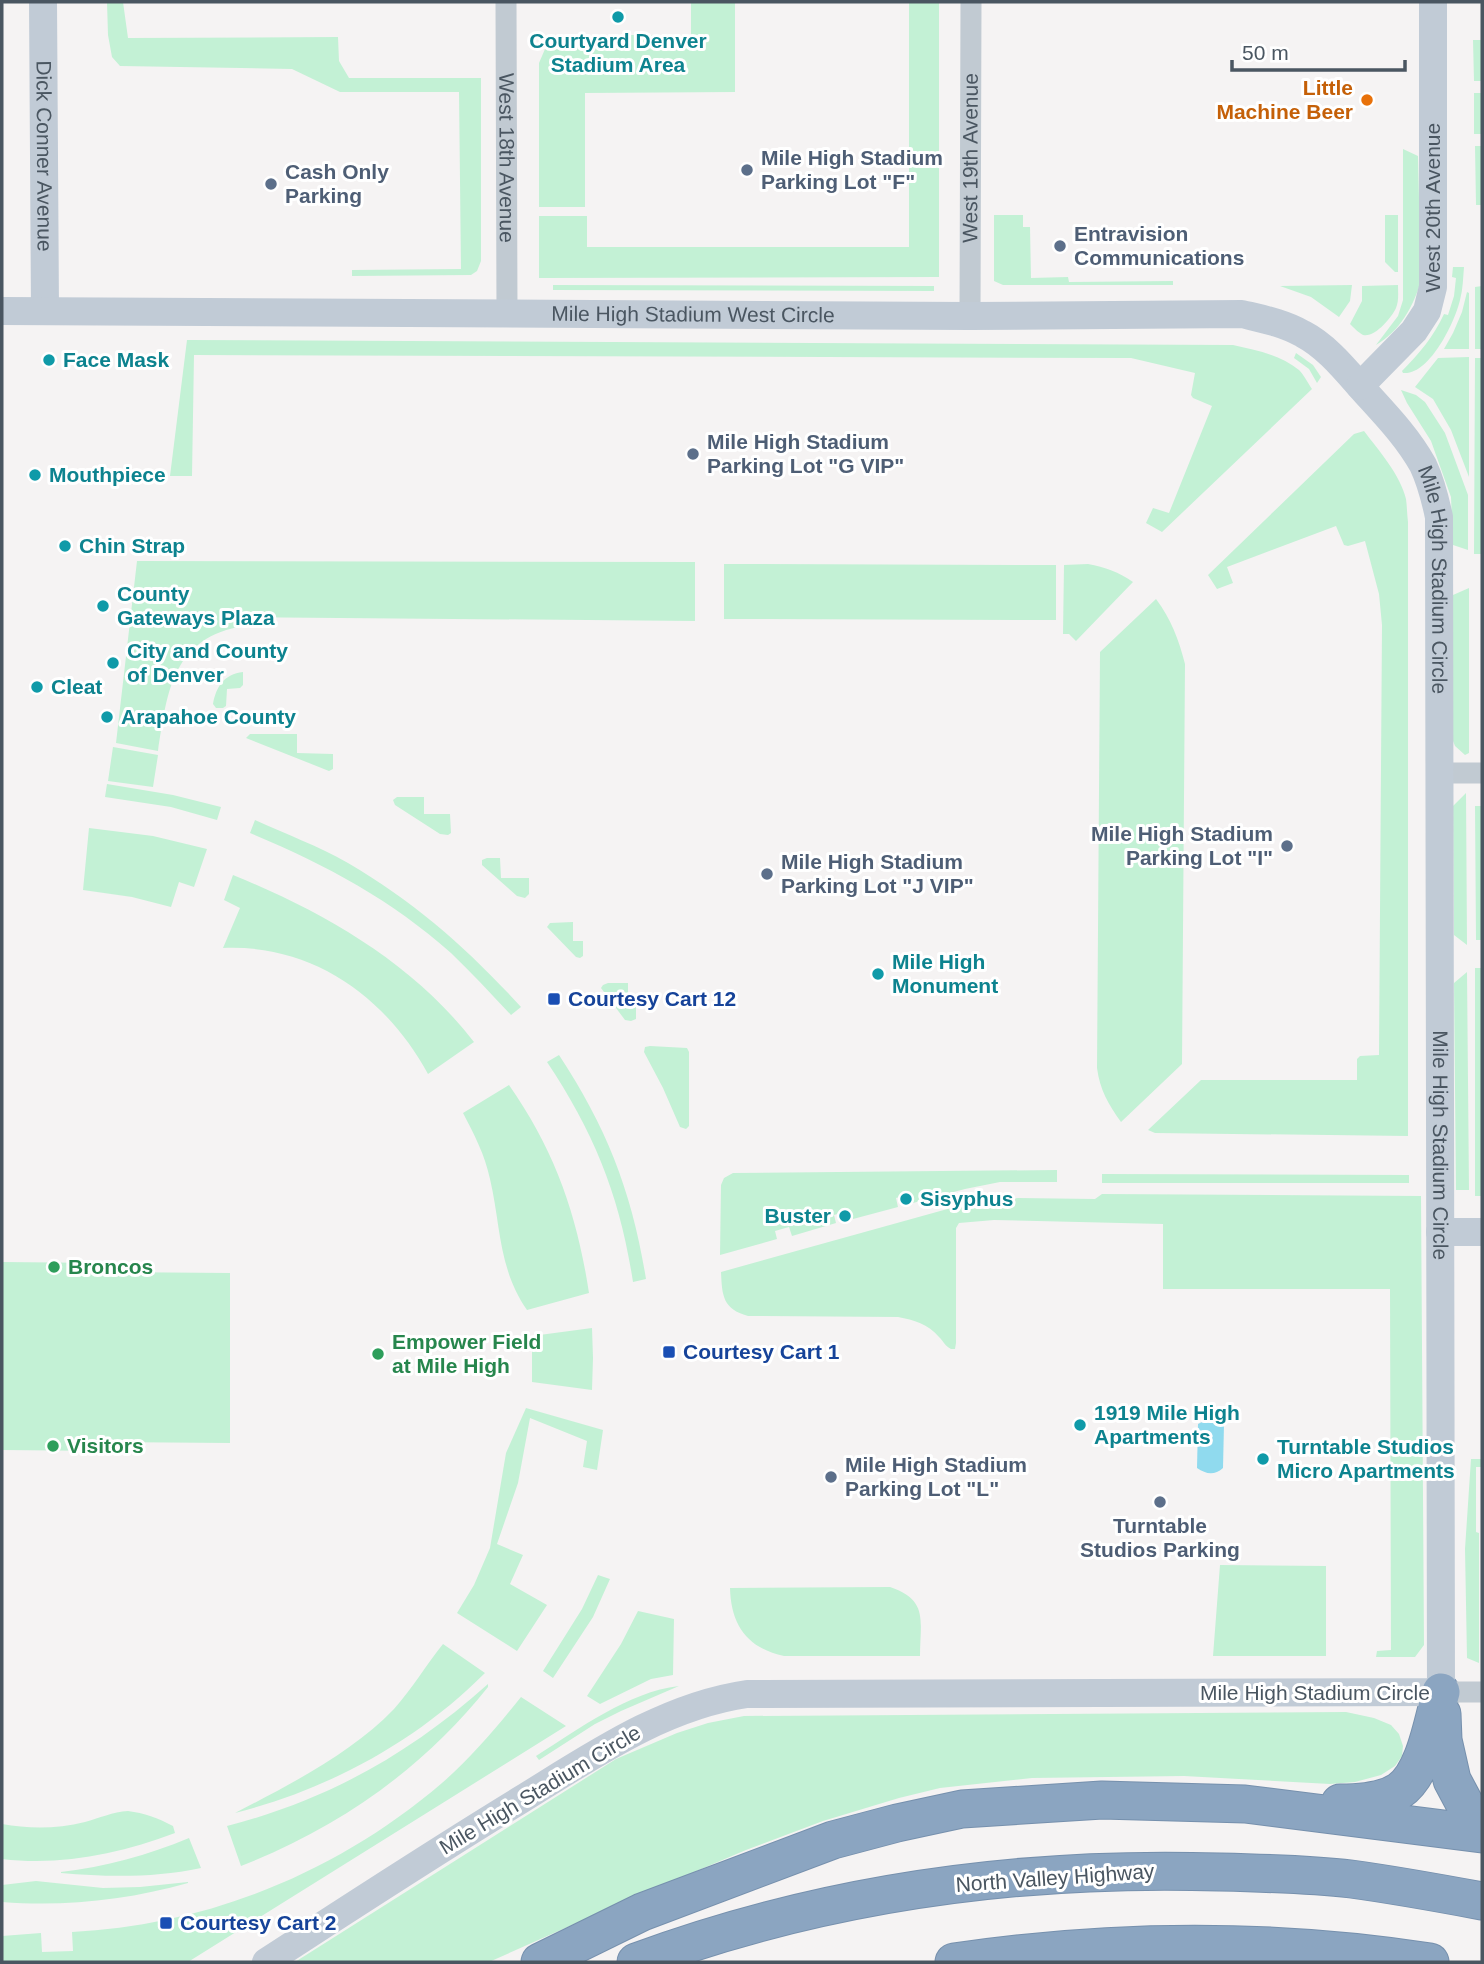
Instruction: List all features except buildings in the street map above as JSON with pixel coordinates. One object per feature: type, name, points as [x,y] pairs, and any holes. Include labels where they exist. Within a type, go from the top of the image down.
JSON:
[{"type":"highway","points":[[1222,1803],[1360,1803],[1399,1791],[1411,1778],[1419,1763],[1441,1692]]},
{"type":"highway","points":[[1441,1692],[1443,1740],[1452,1780],[1468,1810],[1482,1820]]},
{"type":"highway","points":[[540,1962],[642,1912],[833,1840],[962,1809],[1102,1800],[1245,1804],[1482,1834]]},
{"type":"highway","name":"North Valley Highway","points":[[636,1962],[757,1922],[820,1907],[942,1885],[1024,1876],[1173,1870],[1253,1873],[1349,1879],[1482,1901]]},
{"type":"highway","points":[[954,1962],[1133,1945],[1196,1944],[1340,1951],[1430,1962]]},
{"type":"highway","points":[[1284,1962],[1347,1962]]},
{"type":"street","name":"Dick Conner Avenue","points":[[43,2],[44,312]]},
{"type":"street","name":"West 18th Avenue","points":[[506,2],[507,314]]},
{"type":"street","name":"West 19th Avenue","points":[[970,316],[971,2]]},
{"type":"street","name":"West 20th Avenue","points":[[1360,386],[1415,331],[1427,311],[1433,287],[1433,2]]},
{"type":"street","name":"Mile High Stadium West Circle","points":[[2,311],[970,316],[1242,314],[1281,323],[1304,334],[1321,345],[1360,386]]},
{"type":"street","name":"Mile High Stadium Circle","points":[[266,1962],[424,1859],[609,1745],[650,1725],[724,1697],[760,1694],[1441,1692],[1439,517],[1434,491],[1424,467],[1408,441],[1360,386]]},
{"type":"street","points":[[1440,773],[1482,773]]},
{"type":"street","points":[[1440,1232],[1482,1232]]},
{"type":"street","points":[[1441,1692],[1482,1692]]},
{"type":"green space","points":[[107,2],[123,2],[128,38],[338,37],[339,61],[349,78],[481,78],[481,261],[477,271],[471,275],[352,276],[352,270],[461,269],[459,92],[340,92],[292,69],[120,66],[112,57]]},
{"type":"green space","points":[[691,2],[735,2],[735,92],[585,93],[585,207],[539,207],[539,63],[545,49],[545,35],[691,35]]},
{"type":"green space","points":[[909,2],[939,2],[939,277],[539,278],[539,216],[587,216],[587,247],[909,247]]},
{"type":"green space","points":[[1473,40],[1482,40],[1482,81],[1474,81]]},
{"type":"green space","points":[[1474,93],[1482,93],[1482,134],[1474,134]]},
{"type":"green space","points":[[1475,146],[1482,146],[1482,205],[1476,205]]},
{"type":"green space","points":[[1403,149],[1418,156],[1421,281],[1404,318],[1392,333],[1376,345],[1398,316],[1403,300]]},
{"type":"green space","points":[[994,215],[1023,215],[1023,227],[1030,227],[1031,278],[1068,277],[1069,282],[1173,281],[1173,285],[1003,285],[994,281]]},
{"type":"green space","points":[[1385,215],[1398,215],[1398,272],[1385,262]]},
{"type":"green space","points":[[1453,267],[1464,267],[1461,296],[1447,334],[1422,366],[1413,372],[1403,373],[1431,337],[1444,314],[1448,315],[1456,278],[1452,277]]},
{"type":"green space","points":[[553,285],[934,286],[934,291],[553,290]]},
{"type":"green space","points":[[1352,285],[1350,301],[1339,317],[1311,297],[1280,286]]},
{"type":"green space","points":[[1398,285],[1396,308],[1378,330],[1363,335],[1350,324],[1362,301],[1362,286]]},
{"type":"green space","points":[[1482,286],[1482,349],[1475,349],[1475,287]]},
{"type":"green space","points":[[1467,292],[1469,349],[1444,349],[1462,312]]},
{"type":"green space","points":[[187,340],[1233,345],[1284,360],[1299,370],[1312,389],[1162,532],[1146,523],[1153,508],[1169,513],[1212,406],[1191,395],[1195,373],[1131,358],[194,355],[192,476],[170,476]]},
{"type":"green space","points":[[1296,353],[1313,365],[1321,377],[1317,383],[1309,369],[1294,358]]},
{"type":"green space","points":[[1469,357],[1469,477],[1451,430],[1433,399],[1415,387],[1438,358]]},
{"type":"green space","points":[[1475,358],[1482,358],[1482,554],[1474,554]]},
{"type":"green space","points":[[1401,390],[1416,395],[1425,402],[1445,433],[1468,495],[1468,550],[1453,545],[1451,497],[1431,441]]},
{"type":"green space","points":[[1364,431],[1399,481],[1406,499],[1408,522],[1408,1136],[1155,1133],[1148,1130],[1201,1080],[1357,1080],[1357,1059],[1360,1056],[1379,1055],[1382,625],[1379,594],[1365,541],[1344,545],[1336,526],[1227,567],[1233,583],[1217,589],[1208,575],[1354,434]]},
{"type":"green space","points":[[137,561],[695,562],[695,621],[239,617],[238,627],[216,634],[198,644],[176,673],[165,710],[158,751],[116,743]]},
{"type":"green space","points":[[724,564],[1056,565],[1056,620],[724,619]]},
{"type":"green space","points":[[1088,564],[1112,570],[1133,582],[1076,641],[1069,634],[1063,634],[1064,565]]},
{"type":"green space","points":[[1469,588],[1469,753],[1465,755],[1453,741],[1453,595]]},
{"type":"green space","points":[[1156,599],[1174,630],[1185,664],[1182,1064],[1121,1122],[1105,1097],[1097,1068],[1100,652]]},
{"type":"green space","points":[[243,672],[243,685],[240,688],[227,689],[226,706],[216,708],[213,704],[214,698],[222,682],[231,675]]},
{"type":"green space","points":[[250,734],[297,734],[297,753],[333,754],[333,769],[329,771],[246,738]]},
{"type":"green space","points":[[113,747],[158,755],[153,787],[108,781]]},
{"type":"green space","points":[[107,784],[173,795],[221,807],[217,820],[171,807],[105,797]]},
{"type":"green space","points":[[1466,793],[1467,945],[1454,935],[1453,806]]},
{"type":"green space","points":[[397,797],[424,797],[424,814],[450,814],[451,833],[440,834],[395,805],[393,800]]},
{"type":"green space","points":[[1475,806],[1482,806],[1482,940],[1476,940]]},
{"type":"green space","points":[[255,820],[337,857],[396,894],[461,946],[521,1007],[511,1015],[451,953],[381,900],[330,870],[250,833]]},
{"type":"green space","points":[[89,828],[153,836],[207,849],[194,887],[179,882],[171,907],[132,897],[83,890]]},
{"type":"green space","points":[[500,858],[501,878],[529,878],[529,894],[525,898],[517,896],[482,865],[482,860]]},
{"type":"green space","points":[[233,875],[333,923],[365,943],[423,988],[474,1042],[428,1074],[391,1021],[344,981],[287,955],[256,949],[223,948],[240,908],[224,900]]},
{"type":"green space","points":[[573,922],[573,941],[583,941],[583,956],[580,958],[547,927],[550,923]]},
{"type":"green space","points":[[1475,968],[1482,968],[1482,1196],[1475,1196]]},
{"type":"green space","points":[[1467,972],[1469,1190],[1456,1190],[1454,983]]},
{"type":"green space","points":[[608,983],[628,983],[628,1000],[636,1001],[636,1019],[625,1020],[601,988]]},
{"type":"green space","points":[[645,1047],[687,1048],[689,1052],[689,1126],[686,1129],[680,1127],[644,1052]]},
{"type":"green space","points":[[559,1055],[591,1109],[615,1162],[633,1218],[646,1279],[633,1282],[621,1222],[603,1167],[579,1115],[547,1062]]},
{"type":"green space","points":[[509,1085],[539,1134],[562,1184],[578,1236],[589,1293],[527,1310],[505,1262],[490,1179],[463,1113]]},
{"type":"green space","points":[[1057,1170],[1057,1182],[1000,1182],[913,1203],[910,1194],[896,1198],[898,1207],[853,1219],[850,1210],[834,1215],[836,1223],[792,1236],[789,1227],[775,1231],[777,1239],[720,1255],[721,1185],[724,1178],[733,1173]]},
{"type":"green space","points":[[1102,1174],[1409,1175],[1409,1183],[1102,1183]]},
{"type":"green space","points":[[1102,1194],[1421,1196],[1424,1645],[1415,1657],[1376,1657],[1377,1651],[1391,1650],[1390,1289],[1163,1289],[1163,1224],[994,1220],[959,1223],[956,1228],[955,1349],[947,1347],[925,1326],[904,1318],[748,1316],[733,1310],[723,1295],[721,1272],[969,1203],[1018,1198],[1095,1199]]},
{"type":"green space","points":[[2,1262],[106,1263],[106,1272],[230,1273],[230,1443],[105,1442],[105,1451],[2,1450]]},
{"type":"green space","points":[[592,1328],[592,1390],[532,1382],[532,1336]]},
{"type":"green space","points":[[526,1408],[603,1430],[597,1470],[583,1467],[587,1441],[530,1418],[518,1483],[497,1544],[523,1555],[510,1584],[547,1605],[517,1651],[457,1613],[474,1585],[490,1548],[506,1453]]},
{"type":"green space","points":[[1471,1459],[1482,1459],[1482,1467],[1476,1467],[1479,1663],[1467,1658],[1465,1549]]},
{"type":"green space","points":[[1220,1565],[1326,1566],[1326,1656],[1213,1656]]},
{"type":"green space","points":[[598,1575],[610,1579],[593,1617],[553,1678],[543,1671],[582,1609]]},
{"type":"green space","points":[[890,1587],[911,1598],[917,1605],[921,1622],[920,1656],[784,1656],[771,1652],[751,1641],[738,1624],[730,1588]]},
{"type":"green space","points":[[638,1611],[674,1619],[673,1675],[651,1679],[600,1704],[587,1696],[621,1644]]},
{"type":"green space","points":[[443,1644],[485,1673],[430,1721],[369,1760],[337,1776],[304,1791],[235,1813],[319,1767],[359,1740],[394,1709]]},
{"type":"green space","points":[[488,1684],[463,1717],[436,1744],[377,1793],[311,1834],[241,1866],[227,1826],[300,1803],[366,1771],[429,1732]]},
{"type":"green space","points":[[679,1686],[595,1724],[539,1760],[536,1756],[623,1704],[641,1696]]},
{"type":"green space","points":[[521,1697],[566,1726],[188,1962],[2,1962],[2,1936],[41,1933],[42,1952],[73,1951],[72,1932],[173,1918],[222,1905],[315,1867],[360,1843],[402,1815],[442,1783],[483,1742]]},
{"type":"green space","points":[[1346,1712],[1391,1725],[1399,1734],[1403,1746],[1402,1756],[1395,1766],[1381,1775],[1355,1782],[1330,1784],[1184,1776],[1032,1778],[940,1788],[823,1821],[746,1850],[489,1962],[295,1962],[616,1759],[708,1723],[744,1716]]},
{"type":"green space","points":[[128,1811],[167,1823],[173,1826],[175,1833],[133,1847],[90,1856],[46,1861],[2,1859],[2,1824],[64,1826]]},
{"type":"green space","points":[[189,1838],[201,1868],[131,1876],[61,1873],[126,1859]]},
{"type":"green space","points":[[36,1881],[103,1888],[188,1883],[96,1901],[49,1904],[2,1902],[2,1885]]},
{"type":"water","points":[[1217,1418],[1224,1424],[1223,1468],[1216,1472],[1204,1472],[1197,1468],[1198,1424]]},
{"type":"place","name":"Courtyard Denver Stadium Area","points":[[618,17]]},
{"type":"place","name":"Little Machine Beer","points":[[1367,100]]},
{"type":"place","name":"Mile High Stadium Parking Lot \"F\"","points":[[747,170]]},
{"type":"place","name":"Cash Only Parking","points":[[271,184]]},
{"type":"place","name":"Entravision Communications","points":[[1060,246]]},
{"type":"place","name":"Face Mask","points":[[49,360]]},
{"type":"place","name":"Mile High Stadium Parking Lot \"G VIP\"","points":[[693,454]]},
{"type":"place","name":"Mouthpiece","points":[[35,475]]},
{"type":"place","name":"Chin Strap","points":[[65,546]]},
{"type":"place","name":"County Gateways Plaza","points":[[103,606]]},
{"type":"place","name":"City and County of Denver","points":[[113,663]]},
{"type":"place","name":"Cleat","points":[[37,687]]},
{"type":"place","name":"Arapahoe County","points":[[107,717]]},
{"type":"place","name":"Mile High Stadium Parking Lot \"I\"","points":[[1287,846]]},
{"type":"place","name":"Mile High Stadium Parking Lot \"J VIP\"","points":[[767,874]]},
{"type":"place","name":"Mile High Monument","points":[[878,974]]},
{"type":"place","name":"Courtesy Cart 12","points":[[554,999]]},
{"type":"place","name":"Sisyphus","points":[[906,1199]]},
{"type":"place","name":"Buster","points":[[845,1216]]},
{"type":"place","name":"Broncos","points":[[54,1267]]},
{"type":"place","name":"Courtesy Cart 1","points":[[669,1352]]},
{"type":"place","name":"Empower Field at Mile High","points":[[378,1354]]},
{"type":"place","name":"1919 Mile High Apartments","points":[[1080,1425]]},
{"type":"place","name":"Visitors","points":[[53,1446]]},
{"type":"place","name":"Turntable Studios Micro Apartments","points":[[1263,1459]]},
{"type":"place","name":"Mile High Stadium Parking Lot \"L\"","points":[[831,1477]]},
{"type":"place","name":"Turntable Studios Parking","points":[[1160,1502]]},
{"type":"place","name":"Courtesy Cart 2","points":[[166,1923]]}]
